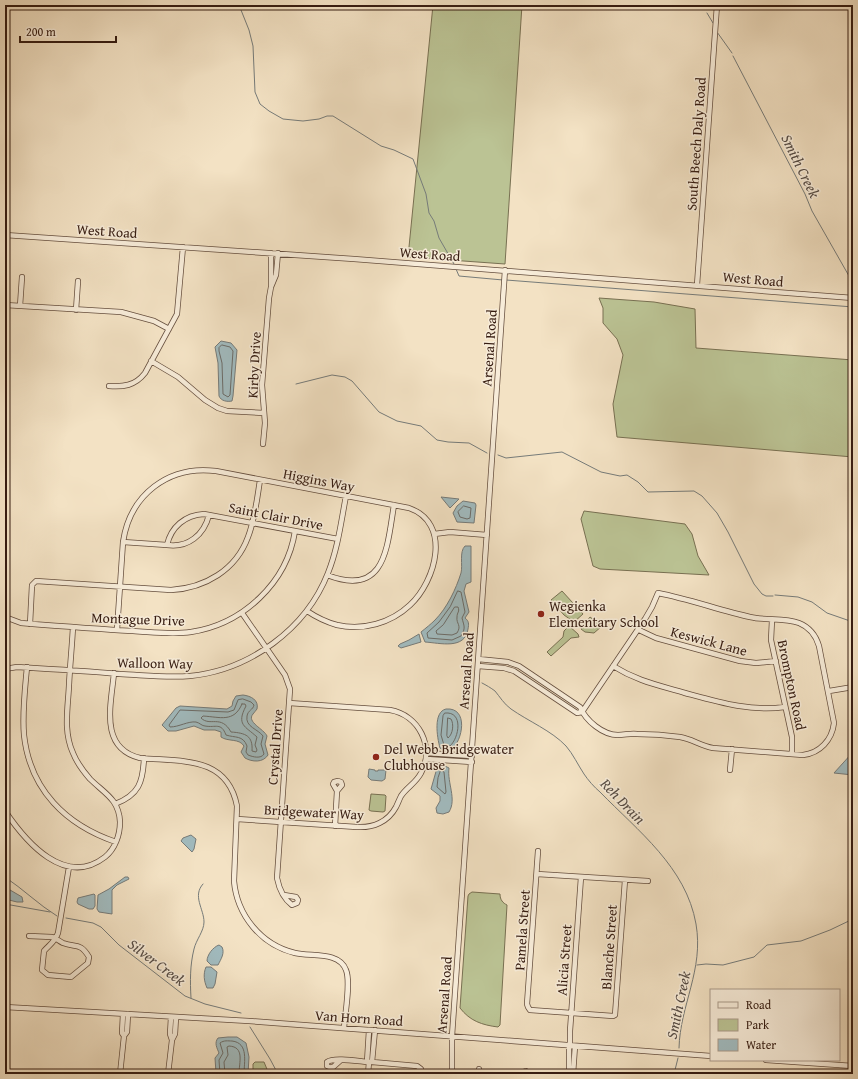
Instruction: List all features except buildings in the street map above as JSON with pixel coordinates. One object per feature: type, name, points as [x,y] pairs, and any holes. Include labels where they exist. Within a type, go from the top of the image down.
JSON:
[{"type":"street","name":"South Beech Daly Road","points":[[697,285],[717,5]]},
{"type":"street","name":"West Road","points":[[5,236],[278,253],[853,298]]},
{"type":"street","points":[[108,386],[122,386],[133,383],[142,376],[178,314],[183,247]]},
{"type":"street","name":"Kirby Drive","points":[[263,444],[264,413],[262,385],[271,287],[271,253]]},
{"type":"street","name":"Kirby Drive","points":[[271,287],[276,275],[278,253]]},
{"type":"street","name":"Arsenal Road","points":[[452,1074],[452,1036],[505,270]]},
{"type":"street","points":[[20,306],[22,277]]},
{"type":"street","points":[[76,310],[78,280]]},
{"type":"street","points":[[5,305],[121,312],[154,321],[169,330]]},
{"type":"street","points":[[151,362],[178,377],[205,400],[218,408],[227,411],[264,413]]},
{"type":"street","name":"Higgins Way","points":[[117,630],[123,542],[126,528],[137,505],[151,489],[168,478],[185,472],[198,470],[216,471],[409,508],[420,514],[428,522],[434,534]]},
{"type":"street","points":[[30,624],[32,586],[35,581],[175,590],[191,588],[208,582],[226,570],[240,554],[248,538],[260,480]]},
{"type":"street","name":"Walloon Way","points":[[5,669],[12,667],[27,667],[173,677],[203,674],[234,665],[267,648],[288,631],[307,611],[319,592],[333,560],[346,496]]},
{"type":"street","points":[[327,575],[341,580],[352,581],[364,579],[375,572],[385,555],[394,506]]},
{"type":"street","name":"Saint Clair Drive","points":[[167,545],[171,533],[183,520],[196,515],[209,515],[338,539]]},
{"type":"street","name":"Saint Clair Drive","points":[[123,542],[180,545],[195,539],[204,527],[209,515]]},
{"type":"street","name":"Montague Drive","points":[[5,617],[16,622],[30,624],[171,633],[191,632],[215,626],[242,612],[261,597],[277,577],[289,552],[295,531]]},
{"type":"street","points":[[307,611],[327,622],[350,627],[370,626],[393,617],[411,604],[420,594],[426,582],[434,562],[434,534],[450,532],[487,535]]},
{"type":"street","points":[[478,659],[508,662],[519,666],[580,707],[582,712],[596,727],[612,734],[682,737],[708,747],[807,754],[815,751],[826,743],[833,728],[834,720],[819,646],[812,633],[805,626],[798,623],[751,617],[658,593],[650,612],[639,630],[582,712]]},
{"type":"street","name":"Crystal Drive","points":[[242,612],[287,679],[290,689],[277,878],[280,890],[284,895]]},
{"type":"street","name":"Brompton Road","points":[[772,620],[771,636],[792,740],[792,754]]},
{"type":"street","points":[[5,811],[17,829],[40,851],[57,863],[69,867],[86,866],[100,860],[108,854],[119,835],[120,822],[115,804],[106,791],[83,771],[70,746],[67,734],[73,627]]},
{"type":"street","name":"Keswick Lane","points":[[639,630],[656,638],[740,661],[756,663],[776,661]]},
{"type":"street","points":[[478,666],[509,669],[528,679],[577,713],[582,712]]},
{"type":"street","points":[[614,666],[626,674],[642,681],[727,704],[773,709],[785,707]]},
{"type":"street","points":[[27,667],[23,714],[24,734],[27,755],[35,776],[52,802],[68,818],[90,832],[116,842]]},
{"type":"street","points":[[114,673],[110,721],[112,734],[119,746],[125,752],[136,757],[195,762],[215,770],[226,780],[234,794],[237,805],[234,881],[237,898],[243,913],[257,932],[277,946],[290,952],[332,957],[344,965],[348,977],[344,1028]]},
{"type":"street","points":[[528,679],[532,674]]},
{"type":"street","points":[[828,691],[853,687]]},
{"type":"street","points":[[554,697],[558,692]]},
{"type":"street","name":"Bridgewater Way","points":[[237,819],[334,826],[375,826],[386,819],[395,809],[402,795],[419,777],[427,753],[424,739],[418,727],[411,719],[398,712],[390,710],[289,703]]},
{"type":"street","points":[[730,770],[732,749]]},
{"type":"street","points":[[427,753],[472,756]]},
{"type":"street","points":[[115,804],[125,800],[136,790],[142,777],[144,758]]},
{"type":"street","points":[[426,759],[472,762]]},
{"type":"street","points":[[334,826],[337,791]]},
{"type":"street","name":"Pamela Street","points":[[538,851],[527,1004],[529,1009],[571,1013]]},
{"type":"street","points":[[29,936],[52,937],[56,939],[65,944],[80,946],[89,957],[88,963],[71,976],[48,975],[43,972],[44,952],[56,939],[60,927],[69,867]]},
{"type":"street","points":[[537,874],[648,881]]},
{"type":"street","name":"Alicia Street","points":[[569,1074],[571,1013],[581,877]]},
{"type":"street","name":"Blanche Street","points":[[571,1013],[614,1015],[625,880]]},
{"type":"street","name":"Van Horn Road","points":[[5,1008],[243,1020],[710,1056]]},
{"type":"street","points":[[120,1074],[124,1036],[122,1033],[126,1014]]},
{"type":"street","points":[[168,1074],[172,1040],[170,1034],[173,1017]]},
{"type":"street","points":[[368,1074],[369,1030]]},
{"type":"street","points":[[369,1062],[375,1030]]},
{"type":"street","name":"Alicia Street","points":[[571,1046],[574,1074]]},
{"type":"street","points":[[341,1060],[417,1066],[420,1068],[421,1073]]},
{"type":"street","points":[[780,1061],[853,1066]]},
{"type":"street","points":[[521,1074],[526,1071],[529,1074]]},
{"type":"green space","points":[[433,5],[522,5],[505,264],[408,257]]},
{"type":"green space","points":[[599,298],[654,302],[695,309],[696,348],[853,360],[853,457],[617,437],[613,404],[623,355],[617,339],[603,323],[603,308]]},
{"type":"green space","points":[[584,511],[685,524],[692,534],[698,556],[709,575],[600,569],[593,566],[581,519]]},
{"type":"green space","points":[[562,591],[583,614],[574,622],[564,615],[551,600]]},
{"type":"green space","points":[[590,617],[602,626],[594,633],[585,632],[581,629]]},
{"type":"green space","points":[[569,626],[578,634],[579,637],[571,638],[551,656],[547,652],[563,637],[564,631]]},
{"type":"green space","points":[[371,794],[386,796],[385,811],[369,810]]},
{"type":"green space","points":[[472,892],[500,894],[502,901],[507,905],[500,1025],[498,1027],[477,1022],[460,1008],[468,896]]},
{"type":"green space","points":[[255,1062],[264,1062],[269,1074],[253,1074],[253,1064]]},
{"type":"water","points":[[221,341],[231,343],[237,350],[232,401],[224,401],[219,396],[218,363],[215,347]]},
{"type":"water","points":[[441,497],[459,499],[450,508]]},
{"type":"water","points":[[463,501],[475,503],[476,505],[474,523],[457,522],[453,513],[457,506]]},
{"type":"water","points":[[465,546],[471,546],[471,582],[466,584],[464,591],[469,612],[465,618],[469,624],[466,636],[457,643],[451,644],[425,642],[421,632],[432,623],[443,610],[457,585],[462,570],[462,552]]},
{"type":"water","points":[[419,634],[421,642],[401,648],[398,646],[400,644]]},
{"type":"water","points":[[236,696],[249,696],[256,701],[257,709],[251,717],[254,723],[267,736],[265,744],[268,755],[260,761],[245,758],[241,752],[244,746],[239,742],[221,737],[221,732],[215,730],[204,730],[194,726],[176,731],[168,731],[162,725],[176,708],[180,706],[227,709],[232,706]]},
{"type":"water","points":[[446,709],[453,710],[458,713],[462,725],[459,740],[451,750],[443,750],[440,748],[438,738],[437,726],[439,715]]},
{"type":"water","points":[[853,752],[853,775],[834,773]]},
{"type":"water","points":[[441,765],[449,768],[452,796],[449,812],[443,814],[437,813],[436,808],[440,801],[440,796],[431,789],[437,768]]},
{"type":"water","points":[[369,769],[375,771],[386,770],[385,779],[382,781],[371,780],[368,777]]},
{"type":"water","points":[[191,835],[196,839],[192,852],[181,841],[183,838]]},
{"type":"water","points":[[125,877],[128,877],[129,879],[117,885],[112,890],[112,914],[99,912],[97,909],[98,895]]},
{"type":"water","points":[[5,887],[22,897],[23,902],[5,899]]},
{"type":"water","points":[[94,894],[95,906],[93,909],[89,909],[78,904],[78,898]]},
{"type":"water","points":[[219,945],[223,949],[223,954],[218,965],[211,965],[207,961],[208,956],[213,949]]},
{"type":"water","points":[[206,967],[211,967],[217,972],[213,988],[207,988],[206,985],[204,975]]},
{"type":"water","points":[[237,1037],[246,1043],[249,1057],[248,1074],[216,1073],[215,1058],[219,1053],[216,1042],[218,1038]]},
{"type":"waterway","points":[[239,5],[249,30],[253,46],[255,92],[260,104],[283,119],[303,121],[333,116],[381,146],[413,159],[426,194],[429,213],[434,221],[439,238],[454,264]]},
{"type":"waterway","name":"Smith Creek","points":[[707,13],[713,23]]},
{"type":"waterway","name":"Smith Creek","points":[[717,32],[732,53]]},
{"type":"waterway","name":"Smith Creek","points":[[733,56],[805,194],[812,211],[853,283]]},
{"type":"waterway","points":[[456,269],[459,276],[503,280]]},
{"type":"waterway","points":[[506,280],[853,307]]},
{"type":"waterway","points":[[296,384],[332,375],[345,377],[352,381],[379,412],[397,421],[421,426],[437,440],[469,443],[487,453]]},
{"type":"waterway","points":[[498,455],[506,458],[562,452],[601,472],[620,476],[627,475],[638,482],[648,492],[694,491],[702,496],[717,513],[754,584],[762,594],[766,596],[773,596]]},
{"type":"waterway","points":[[775,595],[798,597],[812,602],[827,613],[853,622]]},
{"type":"waterway","name":"Reh Drain","points":[[482,683],[495,691],[504,703],[511,709],[547,731],[566,746],[589,781],[658,851],[671,867],[682,885],[691,904],[698,941],[697,957],[680,1032],[679,1048]]},
{"type":"waterway","name":"Silver Creek","points":[[5,877],[57,916]]},
{"type":"waterway","points":[[191,998],[190,985],[193,955],[195,946],[204,925],[204,917],[198,898],[203,884]]},
{"type":"waterway","points":[[5,904],[50,912]]},
{"type":"waterway","name":"Silver Creek","points":[[66,918],[93,923],[101,927],[119,945],[185,996],[205,1004],[241,1013]]},
{"type":"waterway","name":"Smith Creek","points":[[697,965],[723,965],[754,957],[767,945],[801,941],[853,919]]},
{"type":"waterway","name":"Silver Creek","points":[[250,1027],[278,1074]]},
{"type":"waterway","name":"Smith Creek","points":[[674,1074],[678,1058]]},
{"type":"place","name":"Wegienka Elementary School","points":[[541,614]]},
{"type":"place","name":"Del Webb Bridgewater Clubhouse","points":[[376,757]]}]
